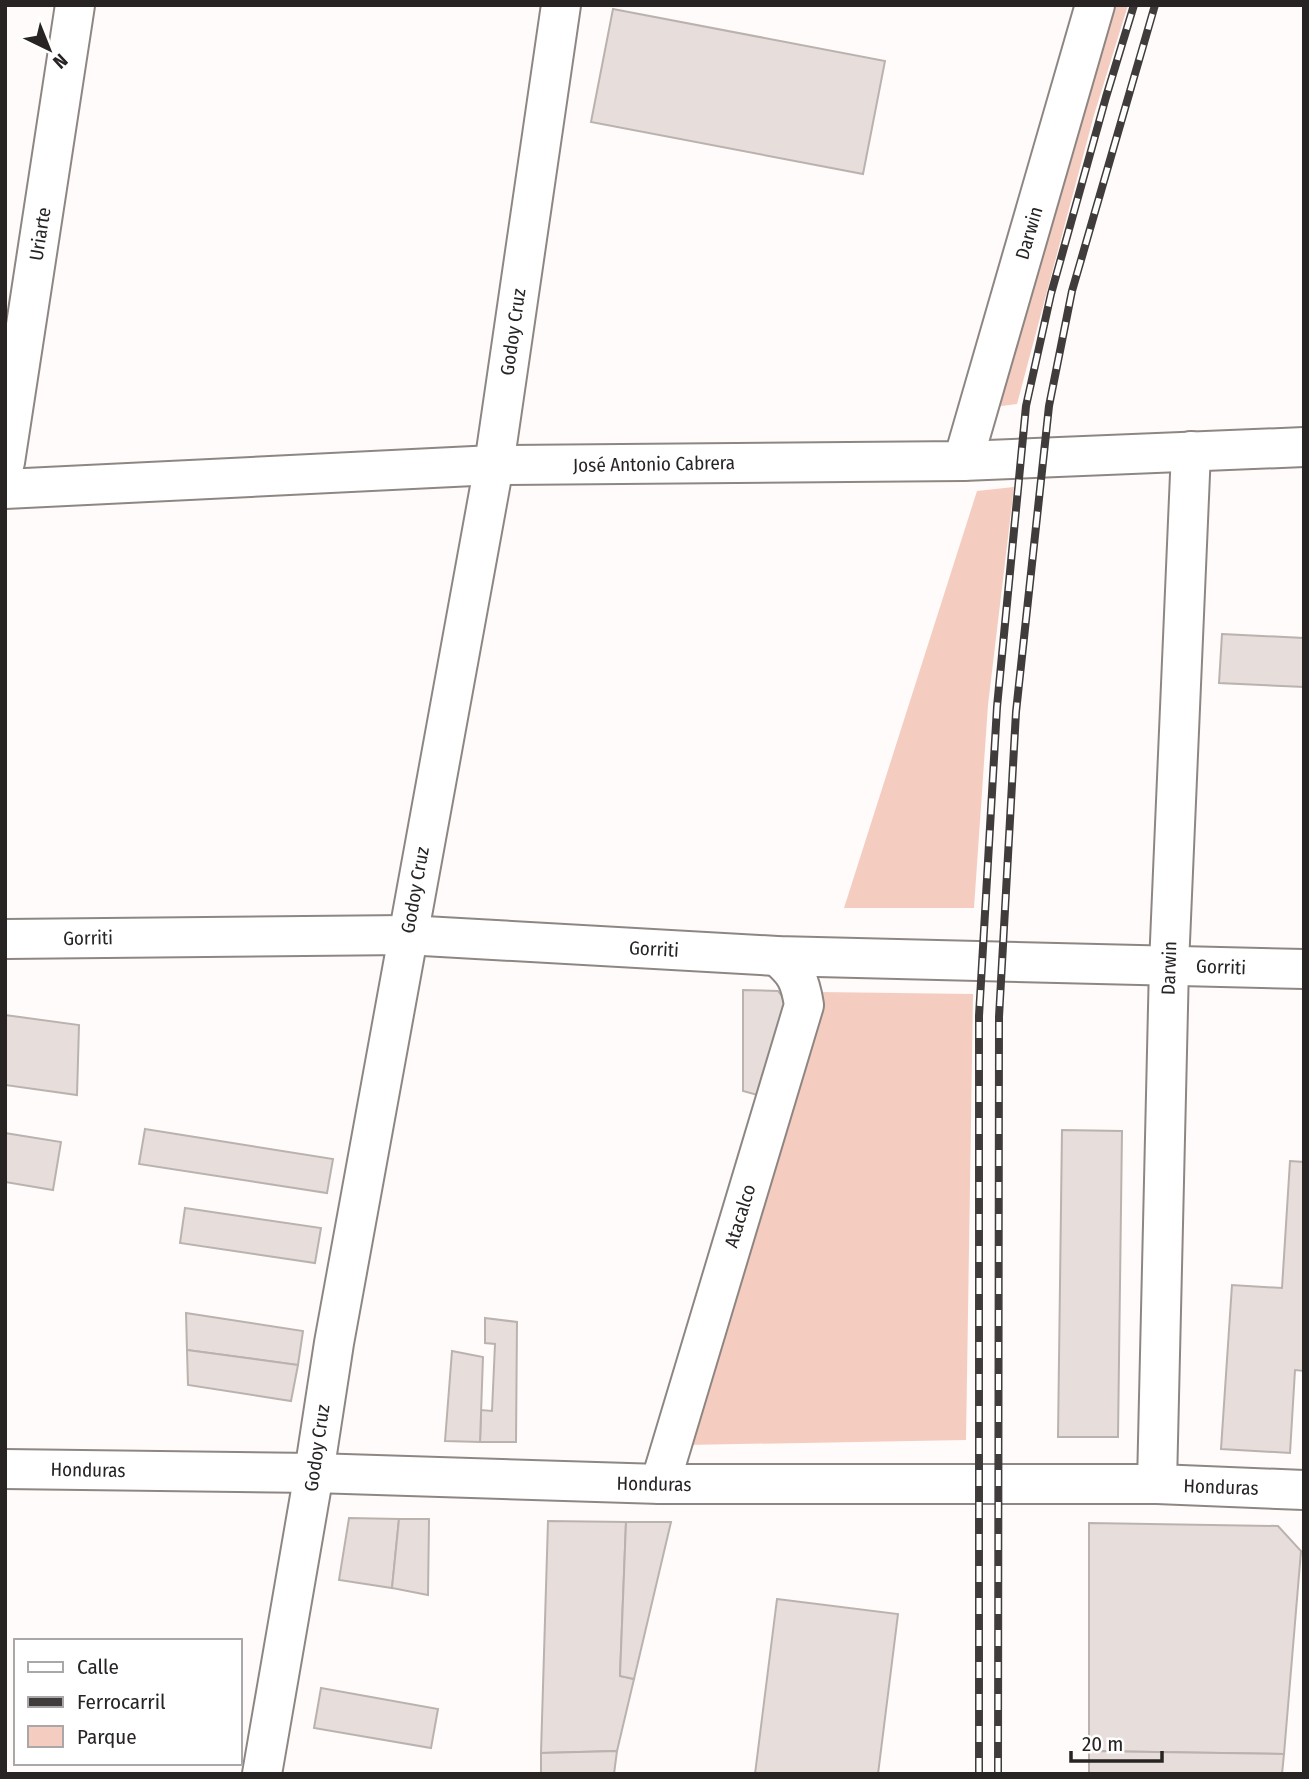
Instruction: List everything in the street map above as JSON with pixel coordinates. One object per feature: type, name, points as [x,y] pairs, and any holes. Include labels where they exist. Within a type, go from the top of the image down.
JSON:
[{"type":"street","name":"Uriarte","points":[[5,463],[75,5]]},
{"type":"street","name":"Godoy Cruz","points":[[262,1774],[314,1473],[331,1356],[494,465],[561,5]]},
{"type":"street","name":"Darwin","points":[[962,461],[1095,5]]},
{"type":"street","name":"José Antonio Cabrera","points":[[5,489],[494,465],[962,461],[1304,447]]},
{"type":"street","name":"Darwin","points":[[1157,1485],[1169,965],[1191,451]]},
{"type":"street","name":"Gorriti","points":[[5,939],[406,935],[776,956],[1304,969]]},
{"type":"street","name":"Atacalco","points":[[660,1484],[804,1005],[802,988],[794,970],[776,956]]},
{"type":"street","name":"Honduras","points":[[5,1469],[314,1473],[660,1484],[1157,1485],[1304,1490]]},
{"type":"green space","points":[[1108,5],[1128,5],[1094,115],[1017,404],[994,407]]},
{"type":"green space","points":[[1014,487],[988,705],[974,908],[844,908],[977,491]]},
{"type":"green space","points":[[819,992],[973,994],[966,1440],[686,1445]]},
{"type":"building","points":[[613,9],[885,61],[863,174],[591,122]]},
{"type":"building","points":[[1222,634],[1304,638],[1304,687],[1219,683]]},
{"type":"building","points":[[743,990],[778,991],[792,1009],[765,1097],[743,1091]]},
{"type":"building","points":[[5,1015],[79,1025],[77,1095],[5,1085]]},
{"type":"building","points":[[145,1129],[333,1159],[327,1193],[139,1164]]},
{"type":"building","points":[[1062,1130],[1122,1131],[1118,1437],[1058,1437]]},
{"type":"building","points":[[5,1133],[61,1142],[53,1190],[5,1182]]},
{"type":"building","points":[[1290,1161],[1304,1162],[1304,1371],[1295,1370],[1290,1453],[1221,1449],[1232,1285],[1282,1288]]},
{"type":"building","points":[[185,1208],[321,1228],[315,1263],[180,1243]]},
{"type":"building","points":[[186,1313],[303,1331],[298,1365],[187,1350]]},
{"type":"building","points":[[485,1318],[517,1322],[516,1442],[480,1442],[481,1410],[492,1411],[495,1344],[485,1343]]},
{"type":"building","points":[[187,1350],[298,1365],[291,1401],[188,1385]]},
{"type":"building","points":[[452,1351],[483,1357],[480,1442],[445,1441]]},
{"type":"building","points":[[349,1518],[399,1519],[392,1588],[339,1580]]},
{"type":"building","points":[[399,1519],[429,1519],[428,1595],[392,1588]]},
{"type":"building","points":[[548,1521],[626,1522],[620,1676],[634,1679],[617,1751],[541,1753]]},
{"type":"building","points":[[626,1522],[671,1522],[634,1679],[620,1676]]},
{"type":"building","points":[[1089,1523],[1278,1526],[1301,1551],[1284,1754],[1089,1751]]},
{"type":"building","points":[[777,1599],[898,1614],[878,1774],[755,1774]]},
{"type":"building","points":[[321,1688],[438,1709],[431,1748],[314,1728]]},
{"type":"building","points":[[617,1751],[614,1774],[541,1774],[541,1753]]},
{"type":"building","points":[[1089,1751],[1284,1754],[1282,1774],[1089,1774]]},
{"type":"railway","points":[[979,1774],[979,1016],[997,707],[1026,406],[1051,294],[1134,5]]},
{"type":"railway","points":[[998,1774],[999,1017],[1016,712],[1049,406],[1072,291],[1155,5]]}]
